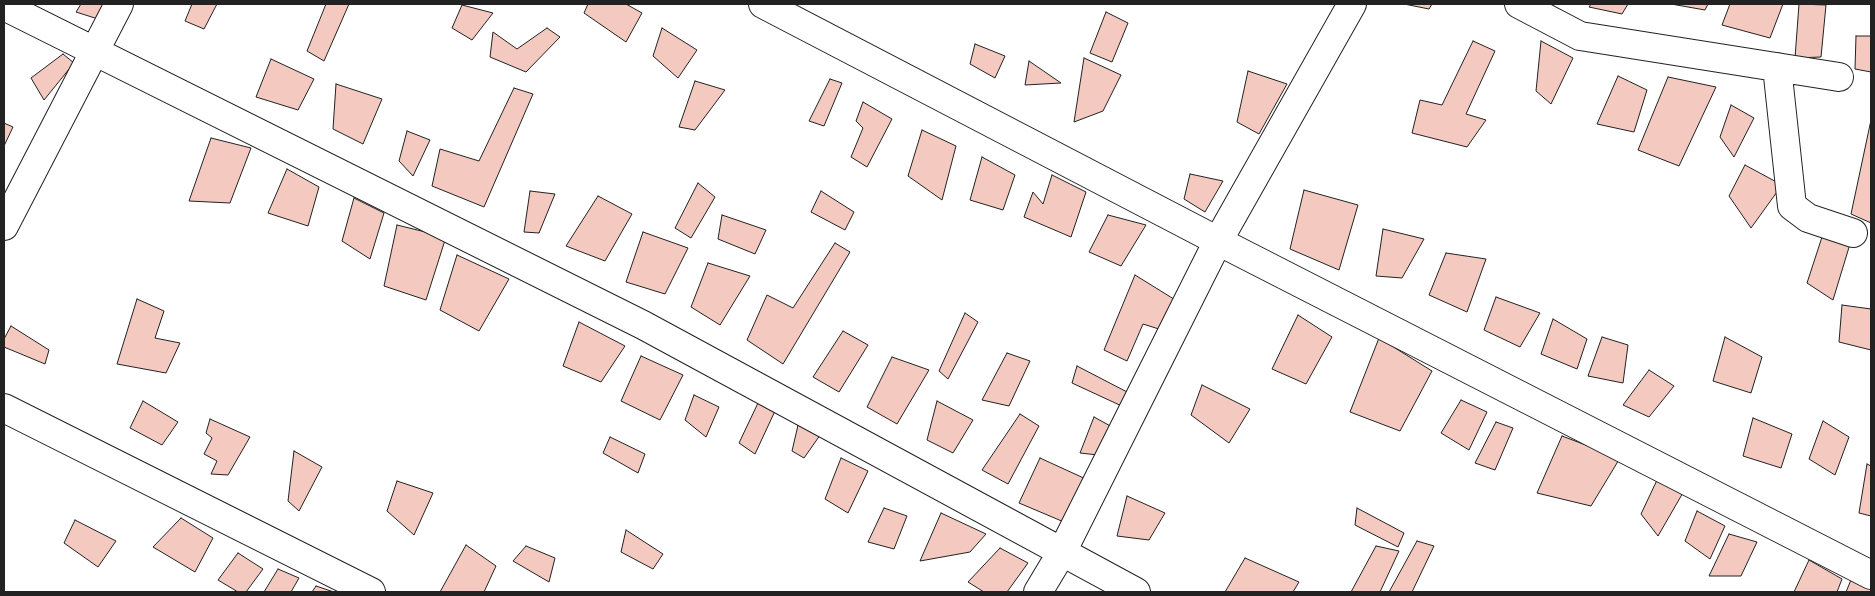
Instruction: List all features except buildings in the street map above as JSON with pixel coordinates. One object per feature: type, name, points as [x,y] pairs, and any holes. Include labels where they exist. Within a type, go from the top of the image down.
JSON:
[{"type":"street","points":[[4,226],[119,4]]},
{"type":"street","points":[[763,4],[1218,241],[1871,575]]},
{"type":"street","points":[[1038,592],[1062,552],[1218,241],[1352,4]]},
{"type":"street","points":[[1519,4],[1580,36],[1839,77]]},
{"type":"street","points":[[4,6],[643,325],[1136,592]]},
{"type":"street","points":[[1777,67],[1792,206],[1808,218],[1853,233]]},
{"type":"street","points":[[4,408],[371,592]]}]
